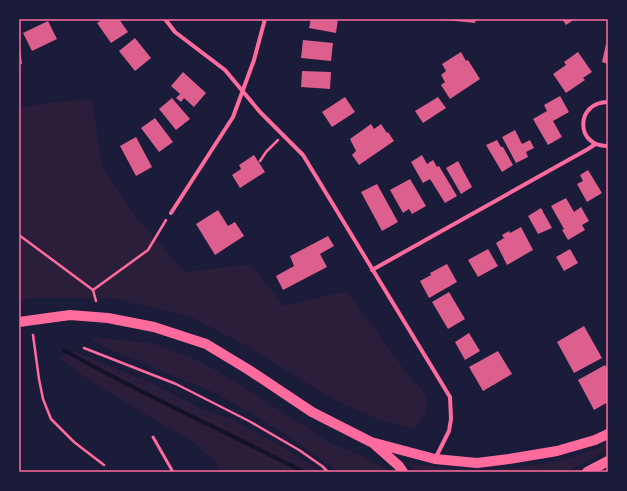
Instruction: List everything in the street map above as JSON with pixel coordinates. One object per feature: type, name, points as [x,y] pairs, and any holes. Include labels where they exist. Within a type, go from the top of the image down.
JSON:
[{"type":"main road","points":[[19,322],[70,315],[108,318],[154,327],[206,344],[249,370],[312,412],[371,442],[435,459],[477,463],[509,459],[558,450],[595,440],[608,434]]},
{"type":"main road","points":[[371,442],[399,466],[403,472]]},
{"type":"main road","points":[[587,472],[608,461]]},
{"type":"street","points":[[165,19],[175,32],[225,70],[260,112],[303,155],[450,397],[451,419],[449,431],[435,459]]},
{"type":"street","points":[[171,213],[234,117],[254,60],[265,19]]},
{"type":"street","points":[[608,102],[599,103],[592,106],[587,111],[583,125],[584,132],[588,139],[594,144],[608,146]]},
{"type":"street","points":[[372,270],[588,150],[594,144]]},
{"type":"lane","points":[[153,437],[173,472]]},
{"type":"path","points":[[260,161],[266,152],[283,135]]},
{"type":"path","points":[[93,290],[148,250],[171,213]]},
{"type":"path","points":[[19,235],[93,290],[96,301]]},
{"type":"path","points":[[32,335],[43,400],[51,419],[74,442],[104,465]]},
{"type":"path","points":[[84,348],[176,384],[222,407],[298,450],[322,466],[328,472]]},
{"type":"shaded area","points":[[92,100],[102,166],[133,213],[185,272],[250,264],[284,306],[347,291],[404,369],[426,396],[428,412],[413,429],[380,420],[336,401],[242,343],[191,317],[112,298],[34,298],[19,300],[19,108],[53,102]]},
{"type":"shaded area","points":[[89,337],[150,343],[200,361],[241,385],[327,441],[363,456],[390,472],[339,472],[282,432],[218,394],[104,347]]},
{"type":"shaded area","points":[[73,351],[156,385],[199,408],[235,421],[281,446],[322,472],[221,472],[216,461],[191,441],[98,386],[58,358]]},
{"type":"shaded area","points":[[608,443],[608,449],[566,472],[416,472],[404,462],[477,470],[513,468],[559,461],[574,457]]},
{"type":"building","points":[[103,19],[119,19],[128,32],[111,43],[97,23]]},
{"type":"building","points":[[311,19],[338,19],[336,33],[309,28]]},
{"type":"building","points":[[445,19],[476,19],[475,23]]},
{"type":"building","points":[[562,19],[575,19],[566,25]]},
{"type":"building","points":[[48,21],[57,39],[32,51],[23,33]]},
{"type":"building","points":[[135,38],[151,58],[135,71],[119,51]]},
{"type":"building","points":[[303,40],[333,43],[331,61],[301,58]]},
{"type":"building","points":[[606,44],[608,45],[608,64],[602,62]]},
{"type":"building","points":[[19,48],[22,64],[19,65]]},
{"type":"building","points":[[461,52],[480,79],[450,99],[441,85],[445,82],[441,75],[446,71],[442,64]]},
{"type":"building","points":[[578,52],[592,72],[583,78],[585,80],[566,93],[553,74],[566,65],[564,62]]},
{"type":"building","points":[[302,71],[331,72],[330,89],[301,87]]},
{"type":"building","points":[[183,72],[206,93],[194,107],[184,98],[181,102],[176,98],[180,94],[171,86]]},
{"type":"building","points":[[560,96],[569,112],[553,121],[562,137],[548,145],[533,119],[547,111],[544,105]]},
{"type":"building","points":[[345,97],[355,112],[332,127],[322,112]]},
{"type":"building","points":[[438,97],[446,108],[423,123],[415,111]]},
{"type":"building","points":[[172,98],[190,119],[176,130],[159,109]]},
{"type":"building","points":[[155,118],[173,142],[159,152],[141,128]]},
{"type":"building","points":[[371,124],[374,129],[381,124],[394,141],[359,165],[352,155],[356,151],[350,139]]},
{"type":"building","points":[[515,130],[522,144],[530,140],[534,148],[526,152],[528,157],[516,163],[502,137]]},
{"type":"building","points":[[136,137],[152,167],[136,176],[120,146]]},
{"type":"building","points":[[497,140],[501,147],[503,147],[513,165],[502,172],[486,145]]},
{"type":"building","points":[[254,155],[265,172],[240,188],[232,175],[241,169],[239,165]]},
{"type":"building","points":[[422,155],[427,164],[433,160],[437,167],[439,166],[457,196],[445,203],[430,179],[423,183],[411,162]]},
{"type":"building","points":[[458,161],[472,187],[461,194],[446,168]]},
{"type":"building","points":[[588,170],[602,193],[587,202],[577,184],[583,181],[580,175]]},
{"type":"building","points":[[410,179],[426,206],[412,214],[409,209],[403,213],[390,190]]},
{"type":"building","points":[[377,184],[398,222],[382,231],[361,192]]},
{"type":"building","points":[[566,198],[574,212],[581,207],[589,221],[582,225],[585,230],[568,240],[562,230],[564,229],[551,206]]},
{"type":"building","points":[[541,208],[552,228],[538,234],[528,216]]},
{"type":"building","points":[[218,210],[228,226],[235,222],[244,236],[215,255],[196,224]]},
{"type":"building","points":[[521,227],[533,250],[507,265],[496,243],[504,238],[502,235],[509,231],[510,233]]},
{"type":"building","points":[[328,236],[334,246],[320,254],[327,267],[283,290],[276,276],[294,266],[290,256]]},
{"type":"building","points":[[488,249],[498,266],[478,277],[468,260]]},
{"type":"building","points":[[570,249],[578,263],[564,271],[556,257]]},
{"type":"building","points":[[447,264],[457,282],[429,298],[420,281],[431,275],[430,273]]},
{"type":"building","points":[[449,292],[465,319],[448,329],[432,302]]},
{"type":"building","points":[[584,326],[602,358],[574,373],[557,342]]},
{"type":"building","points":[[469,333],[480,351],[465,360],[455,342]]},
{"type":"building","points":[[498,351],[512,374],[483,391],[469,367]]},
{"type":"building","points":[[605,365],[608,370],[608,402],[594,410],[578,380]]},
{"type":"waterway","points":[[64,350],[153,398],[304,472]]}]
